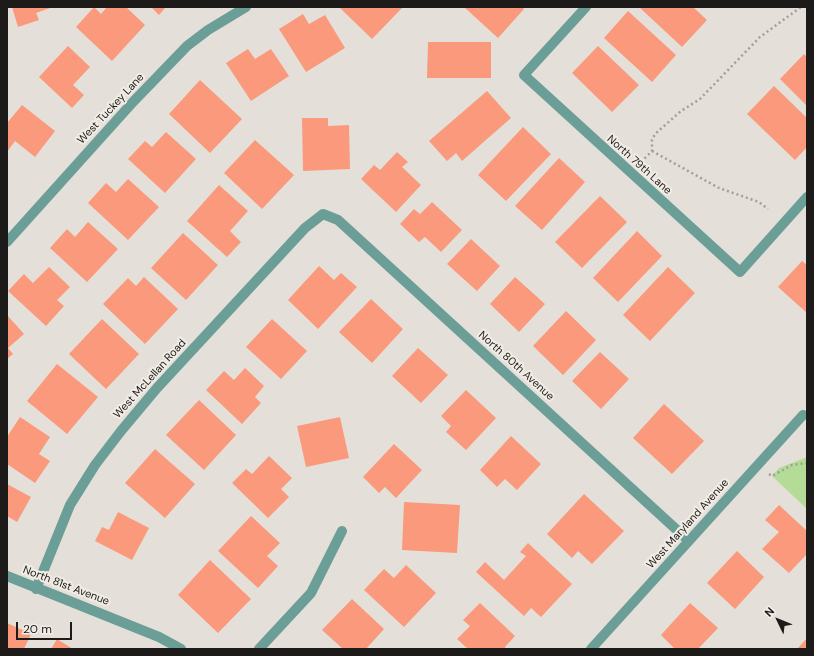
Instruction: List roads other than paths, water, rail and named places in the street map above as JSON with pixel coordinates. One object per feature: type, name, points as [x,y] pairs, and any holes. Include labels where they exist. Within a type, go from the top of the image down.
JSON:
[{"type":"street","name":"West Tuckey Lane","points":[[8,238],[133,102],[187,46],[208,30],[246,7]]},
{"type":"street","name":"North 79th Lane","points":[[586,7],[524,75],[740,272],[807,197]]},
{"type":"street","name":"North 80th Avenue","points":[[323,214],[338,220],[689,541]]},
{"type":"street","name":"West McLellan Road","points":[[36,589],[70,505],[95,465],[121,431],[157,388],[306,228],[323,214]]},
{"type":"street","name":"West Maryland Avenue","points":[[591,649],[803,415]]},
{"type":"street","points":[[259,649],[311,593],[342,531]]},
{"type":"street","name":"North 81st Avenue","points":[[7,576],[36,589],[110,616],[159,637],[181,649]]}]
